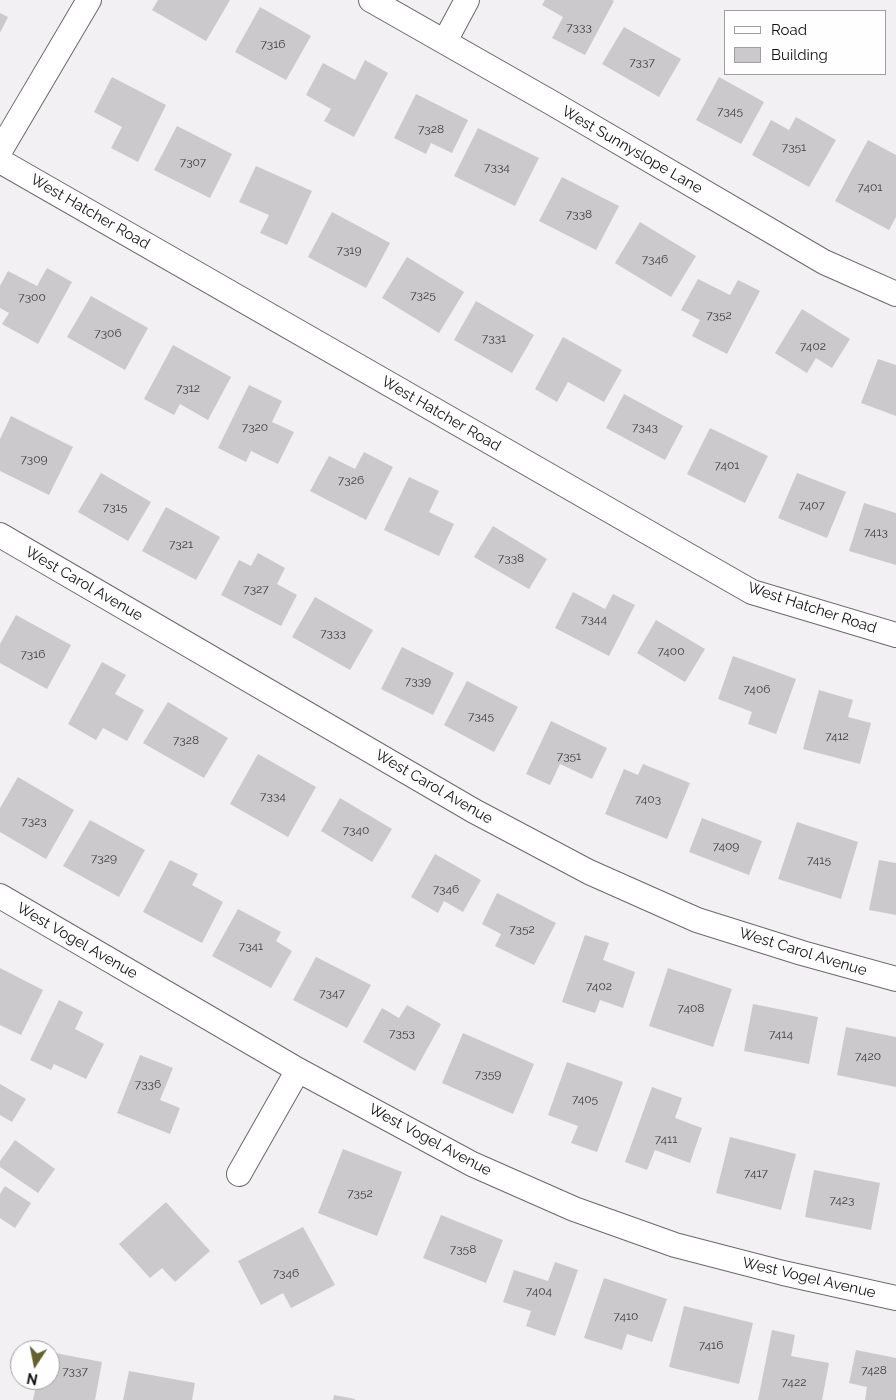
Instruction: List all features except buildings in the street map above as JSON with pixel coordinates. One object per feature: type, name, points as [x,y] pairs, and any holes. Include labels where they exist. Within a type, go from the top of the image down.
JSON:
[{"type":"street","points":[[0,151],[89,0]]},
{"type":"street","name":"West Sunnyslope Lane","points":[[371,0],[445,41],[824,262],[896,294]]},
{"type":"street","points":[[445,41],[468,0]]},
{"type":"street","name":"West Hatcher Road","points":[[0,161],[752,592],[896,635]]},
{"type":"street","name":"West Carol Avenue","points":[[0,535],[474,811],[589,872],[697,920],[802,953],[896,979]]},
{"type":"street","name":"West Vogel Avenue","points":[[0,896],[298,1070],[472,1164],[574,1209],[675,1245],[783,1273],[896,1298]]},
{"type":"street","points":[[239,1174],[298,1070]]}]
